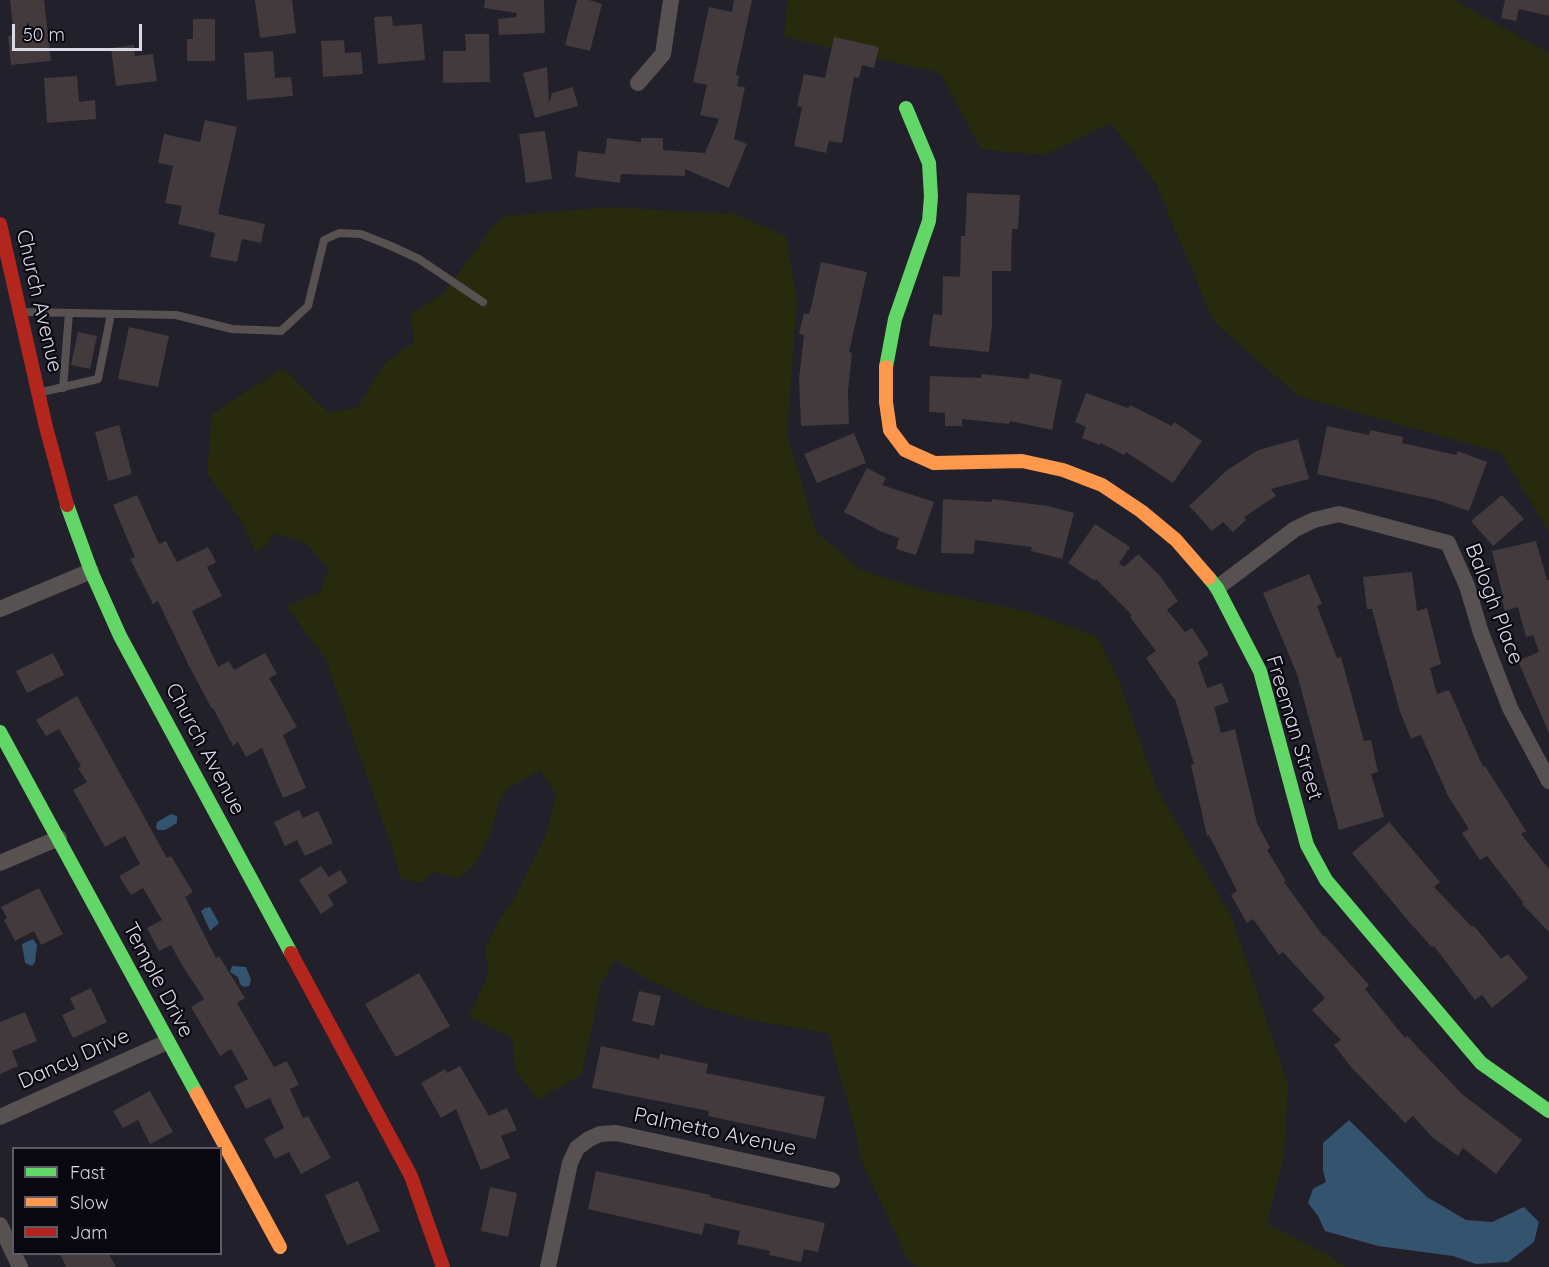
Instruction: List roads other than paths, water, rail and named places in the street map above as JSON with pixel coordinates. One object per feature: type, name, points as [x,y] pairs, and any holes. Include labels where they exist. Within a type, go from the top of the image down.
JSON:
[{"type":"street","points":[[638,83],[663,54],[671,0]]},
{"type":"street","name":"Freeman Street","points":[[906,108],[929,163],[931,197],[929,221],[895,318],[885,375],[890,430],[905,450],[934,463],[1022,461],[1063,470],[1102,485],[1132,504],[1176,540],[1217,588],[1260,671],[1307,845],[1326,880],[1481,1062],[1549,1111]]},
{"type":"street","name":"Church Avenue","points":[[0,224],[38,393],[66,502],[91,571],[120,636],[411,1176],[443,1267]]},
{"type":"street","name":"Balogh Place","points":[[1217,588],[1295,529],[1314,520],[1339,514],[1448,543],[1467,586],[1481,633],[1510,708],[1549,781]]},
{"type":"street","points":[[0,609],[91,571]]},
{"type":"street","name":"Temple Drive","points":[[0,732],[280,1246]]},
{"type":"street","points":[[0,863],[59,838]]},
{"type":"street","name":"Dancy Drive","points":[[0,1117],[167,1042]]},
{"type":"street","name":"Palmetto Avenue","points":[[548,1267],[570,1163],[577,1148],[589,1138],[600,1134],[616,1133],[832,1180]]},
{"type":"street","points":[[0,1225],[12,1250]]},
{"type":"lane","points":[[20,312],[176,315],[232,329],[281,331],[308,306],[324,240],[339,232],[361,234],[419,259],[483,302]]},
{"type":"lane","points":[[63,388],[69,313]]},
{"type":"lane","points":[[38,393],[98,379],[111,314]]},
{"type":"water","points":[[171,814],[177,816],[177,823],[165,830],[158,830],[157,822]]},
{"type":"water","points":[[210,907],[219,923],[210,931],[201,911]]},
{"type":"water","points":[[33,939],[37,945],[35,962],[32,966],[25,963],[22,944]]},
{"type":"water","points":[[232,966],[246,967],[251,980],[249,986],[244,987],[240,984],[238,977],[230,972]]},
{"type":"water","points":[[1349,1120],[1427,1197],[1466,1220],[1492,1222],[1524,1207],[1539,1222],[1534,1242],[1508,1262],[1476,1264],[1453,1256],[1378,1246],[1325,1231],[1318,1216],[1308,1203],[1313,1189],[1326,1182],[1323,1171],[1323,1143]]}]
